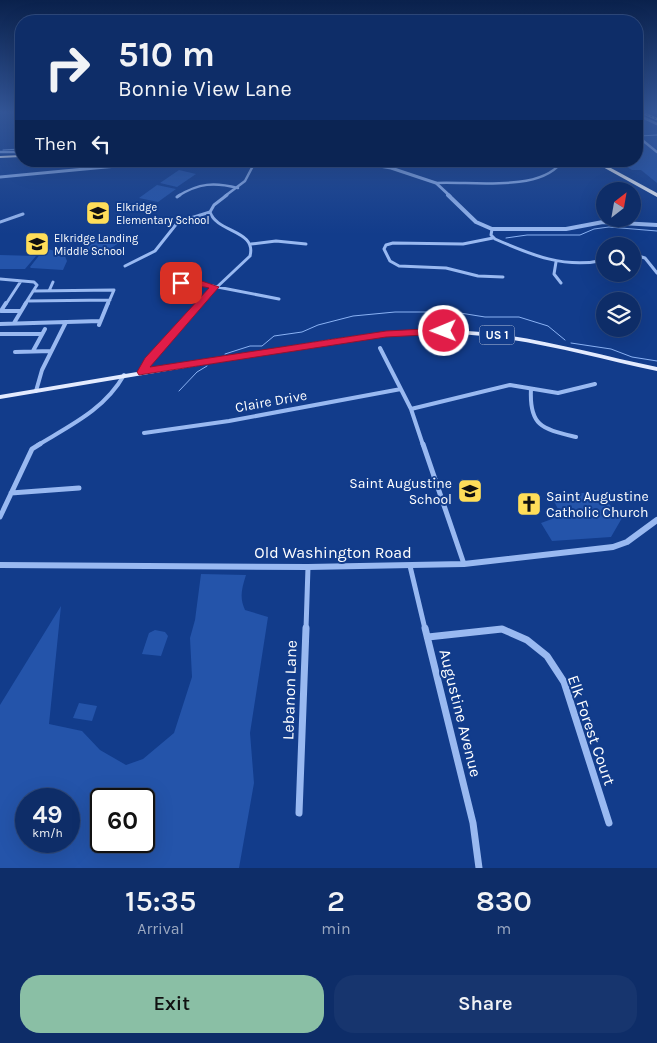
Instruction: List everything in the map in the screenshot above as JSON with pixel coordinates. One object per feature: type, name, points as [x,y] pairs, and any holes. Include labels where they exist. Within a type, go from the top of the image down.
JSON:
[{"type":"highway","points":[[0,157],[15,156]]},
{"type":"highway","points":[[0,161],[15,161]]},
{"type":"highway","points":[[605,167],[657,195]]},
{"type":"highway","points":[[615,167],[657,189]]},
{"type":"main road","name":"US 1","points":[[0,397],[142,372],[379,335],[434,331],[475,333],[520,339],[657,369]]},
{"type":"street","points":[[0,177],[94,167]]},
{"type":"street","points":[[125,266],[155,251],[178,222],[210,212],[216,204],[250,177],[253,167]]},
{"type":"street","points":[[382,167],[436,183],[524,181],[549,176],[556,172],[558,167]]},
{"type":"street","points":[[436,183],[476,222],[492,229],[566,229],[603,222],[657,225]]},
{"type":"street","points":[[177,197],[200,184],[220,184],[238,188]]},
{"type":"street","points":[[142,372],[148,360],[215,287],[247,260],[252,252],[251,244],[244,236],[213,221],[210,212]]},
{"type":"street","points":[[0,222],[23,214]]},
{"type":"street","points":[[492,229],[491,235],[493,238]]},
{"type":"street","points":[[503,277],[478,276],[446,268],[399,266],[390,261],[384,249],[386,245],[393,243],[463,244],[493,238],[556,262],[586,264],[596,262]]},
{"type":"street","points":[[251,244],[276,242],[306,244]]},
{"type":"street","points":[[641,257],[645,258],[657,273]]},
{"type":"street","points":[[556,262],[554,274],[561,283]]},
{"type":"street","points":[[0,279],[36,283],[14,323]]},
{"type":"street","points":[[1,311],[21,281]]},
{"type":"street","points":[[49,291],[53,282]]},
{"type":"street","points":[[177,283],[199,282],[250,296],[279,299]]},
{"type":"street","points":[[0,324],[100,323],[114,290],[33,291]]},
{"type":"street","points":[[27,301],[110,300]]},
{"type":"street","points":[[1,311],[21,311]]},
{"type":"street","points":[[36,391],[42,370],[66,322]]},
{"type":"street","points":[[0,334],[43,332],[34,351]]},
{"type":"street","points":[[380,348],[411,409],[464,564]]},
{"type":"street","points":[[15,352],[51,351]]},
{"type":"street","points":[[0,517],[32,449],[96,410],[117,388],[124,375]]},
{"type":"street","points":[[411,409],[510,385],[558,393],[594,384]]},
{"type":"street","name":"Claire Drive","points":[[144,433],[229,421],[401,389]]},
{"type":"street","points":[[532,389],[530,412],[535,420],[547,429],[576,437]]},
{"type":"street","points":[[11,493],[78,488]]},
{"type":"street","name":"Old Washington Road","points":[[0,565],[308,567],[464,564],[613,547],[627,542],[657,520]]},
{"type":"street","name":"Augustine Avenue","points":[[410,566],[473,823],[479,868]]},
{"type":"street","name":"Lebanon Lane","points":[[299,813],[308,567]]},
{"type":"street","name":"Elk Forest Court","points":[[428,637],[502,629],[527,640],[547,656],[564,682],[609,823]]},
{"type":"shaded area","points":[[643,154],[657,154],[657,183],[641,170],[632,170],[627,167],[643,167]]},
{"type":"shaded area","points":[[179,170],[196,174],[177,187],[160,183]]},
{"type":"shaded area","points":[[157,185],[176,189],[158,202],[139,198]]},
{"type":"shaded area","points":[[100,239],[122,241],[102,254],[83,249]]},
{"type":"shaded area","points":[[45,248],[64,254],[67,261],[63,270],[30,267]]},
{"type":"shaded area","points":[[0,255],[36,256],[25,269],[0,269]]},
{"type":"shaded area","points":[[550,493],[599,493],[622,518],[611,537],[552,541],[541,523],[552,519],[550,516],[561,515]]},
{"type":"shaded area","points":[[201,574],[246,575],[242,588],[245,610],[268,617],[250,733],[254,783],[239,868],[0,868],[0,705],[61,606],[49,724],[82,731],[100,750],[126,765],[143,759],[174,733],[192,677],[190,638],[195,620]]},
{"type":"shaded area","points":[[155,630],[165,632],[168,636],[161,656],[142,654],[149,633]]},
{"type":"shaded area","points":[[79,703],[97,706],[92,721],[73,718]]},
{"type":"waterway","points":[[506,238],[527,235],[580,235],[594,229],[609,227],[657,231]]},
{"type":"waterway","points":[[225,354],[250,346],[262,346],[274,336],[302,332],[318,325],[353,316],[395,312],[454,312],[485,317],[519,317],[548,326],[565,340]]},
{"type":"waterway","points":[[571,343],[611,349],[632,357],[657,361]]},
{"type":"waterway","points":[[179,391],[197,372],[207,366]]},
{"type":"place","name":"Elkridge Elementary School","points":[[98,213]]},
{"type":"place","name":"Elkridge Landing Middle School","points":[[37,244]]},
{"type":"place","name":"Saint Augustine School","points":[[470,491]]},
{"type":"place","name":"Saint Augustine Catholic Church","points":[[529,504]]},
{"type":"route","points":[[181,283],[199,282],[215,287],[148,360],[142,372],[386,334],[444,331]]}]
